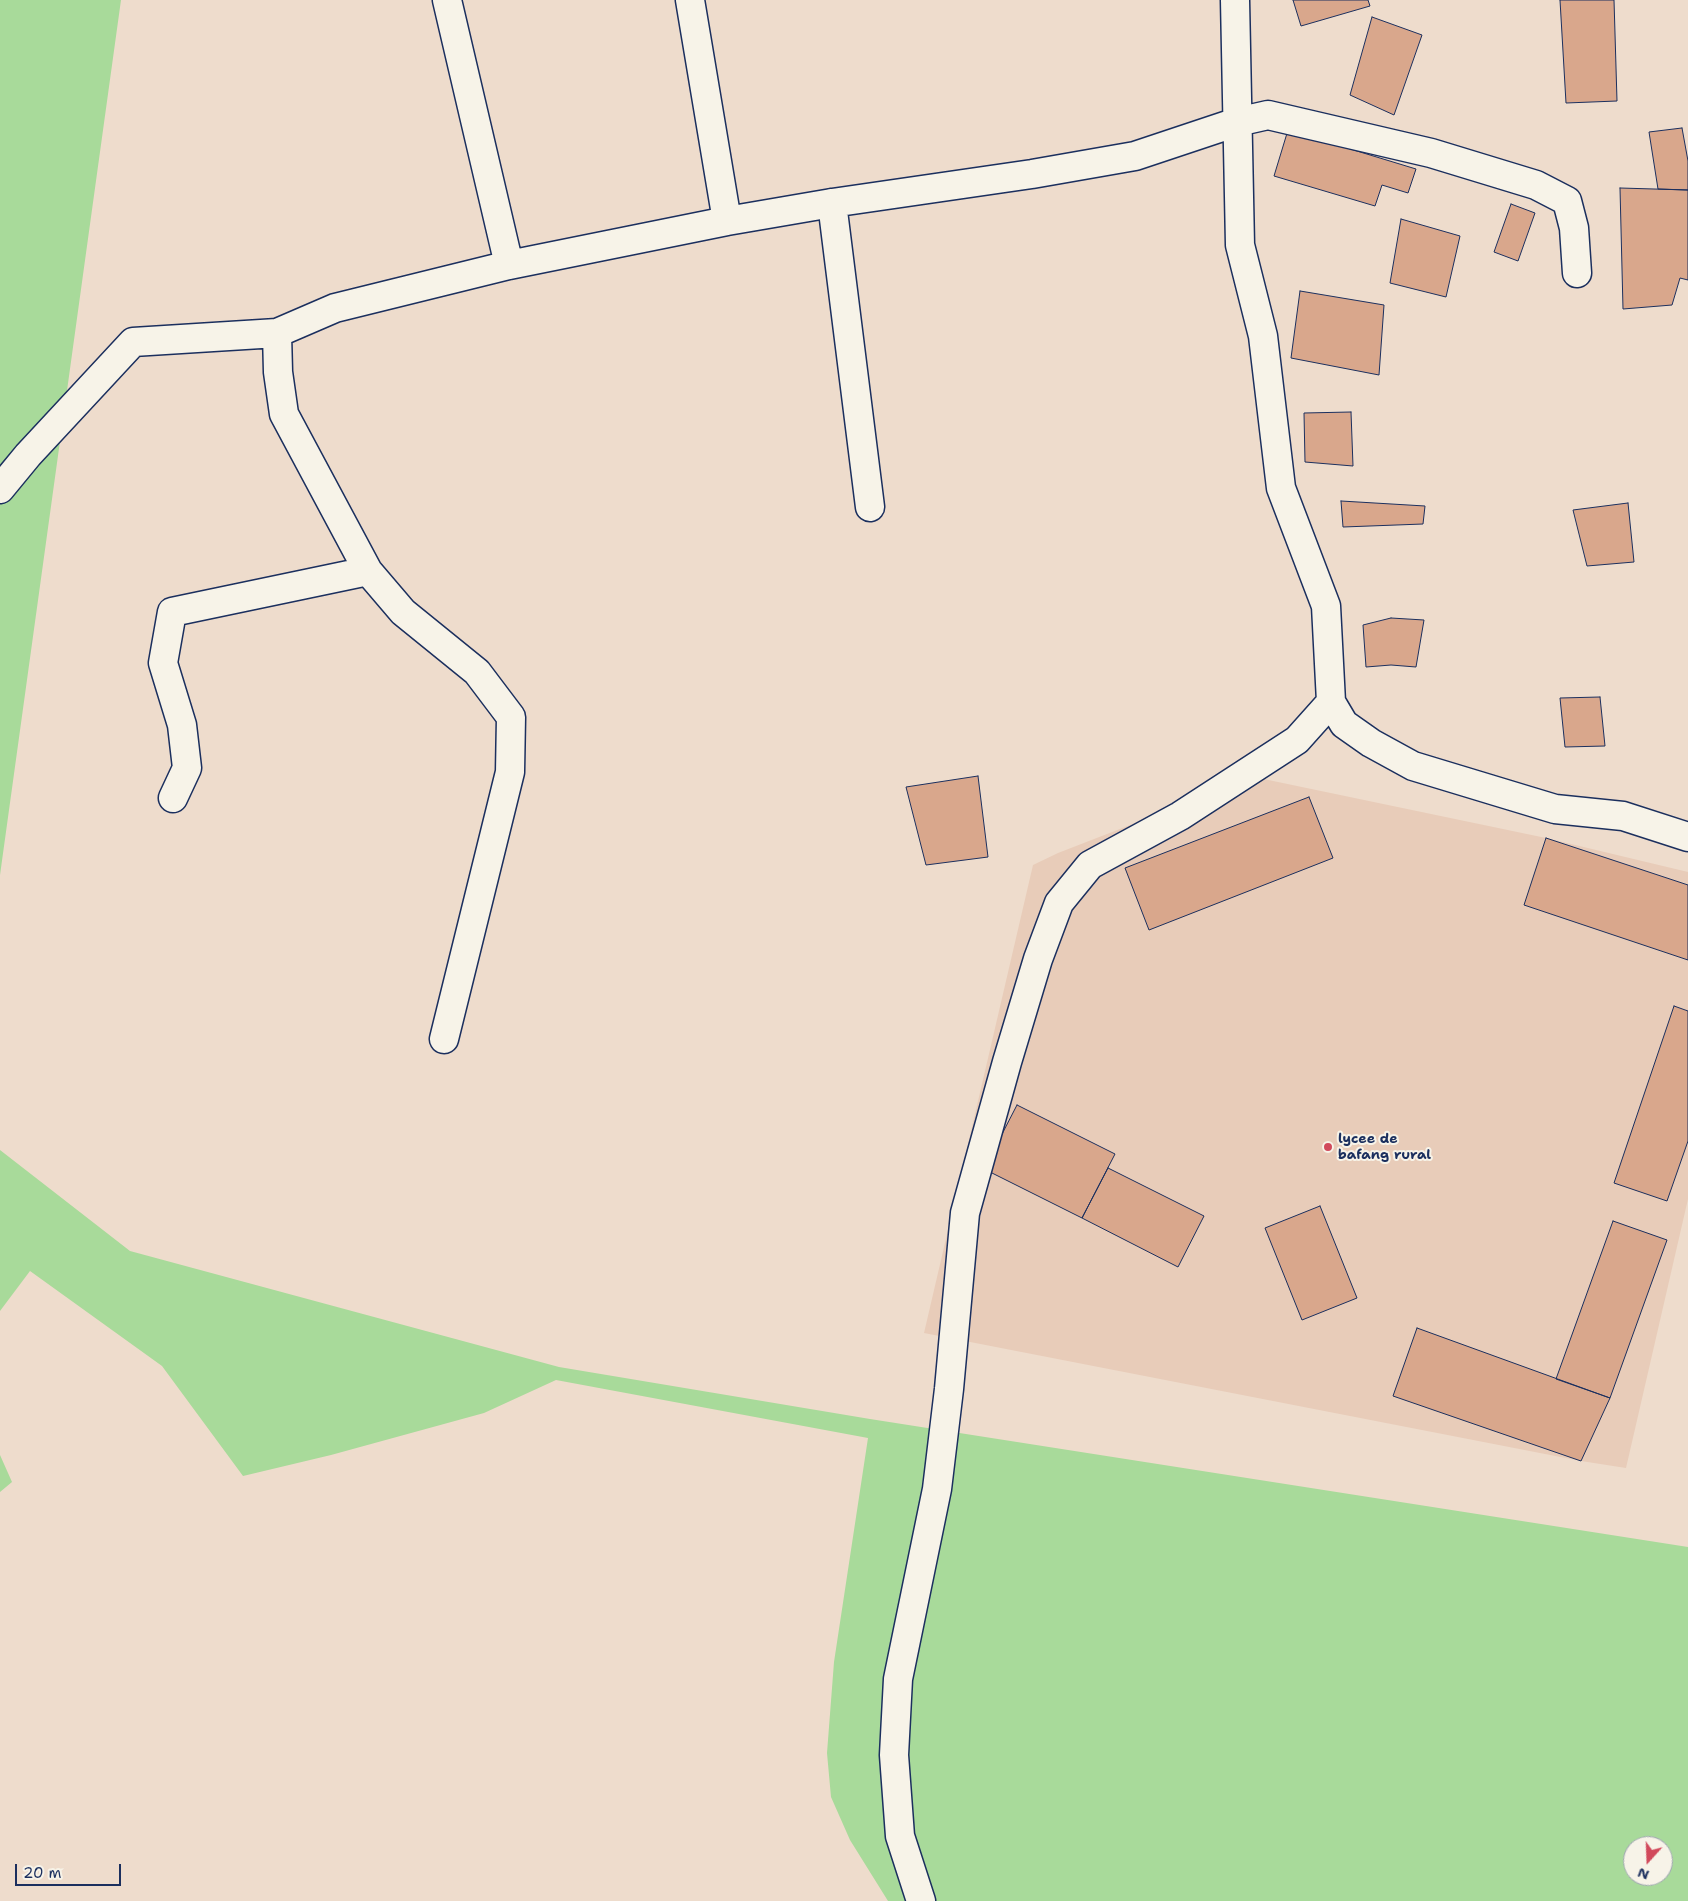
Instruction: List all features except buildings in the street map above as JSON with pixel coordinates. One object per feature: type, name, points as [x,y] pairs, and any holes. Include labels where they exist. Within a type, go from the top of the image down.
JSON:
[{"type":"street","points":[[447,0],[509,265]]},
{"type":"street","points":[[690,0],[727,221]]},
{"type":"street","points":[[1235,0],[1240,244],[1263,336],[1280,488],[1326,606],[1331,702],[1344,724],[1371,743],[1413,766],[1555,808],[1623,816],[1688,837]]},
{"type":"street","points":[[0,489],[28,455],[134,342],[277,333],[335,308],[509,265],[727,221],[832,203],[1032,174],[1135,156],[1238,122],[1268,115],[1431,153],[1536,185],[1567,201],[1574,228],[1577,273]]},
{"type":"street","points":[[832,203],[870,507]]},
{"type":"street","points":[[277,333],[278,372],[284,414],[368,571],[403,612],[477,672],[511,717],[510,772],[444,1039]]},
{"type":"street","points":[[173,798],[187,768],[182,725],[163,663],[172,612],[368,571]]},
{"type":"street","points":[[921,1901],[900,1836],[899,1827],[894,1755],[898,1678],[937,1489],[949,1388],[965,1213],[1038,958],[1059,903],[1090,865],[1180,816],[1297,740],[1331,702]]},
{"type":"shaded area","name":"lycee de bafang rural","points":[[1254,777],[1546,838],[1688,872],[1688,1199],[1626,1468],[1581,1461],[924,1333],[1033,865],[1058,853]]},
{"type":"green space","points":[[0,0],[121,0],[0,875]]},
{"type":"green space","points":[[0,1150],[130,1251],[559,1367],[870,1419],[1688,1547],[1688,1901],[888,1901],[850,1840],[831,1797],[827,1753],[834,1662],[868,1438],[556,1380],[484,1413],[331,1455],[243,1476],[162,1366],[30,1271],[0,1311]]},
{"type":"green space","points":[[0,1455],[12,1482],[0,1492]]},
{"type":"place","name":"lycee de bafang rural","points":[[1328,1147]]}]
